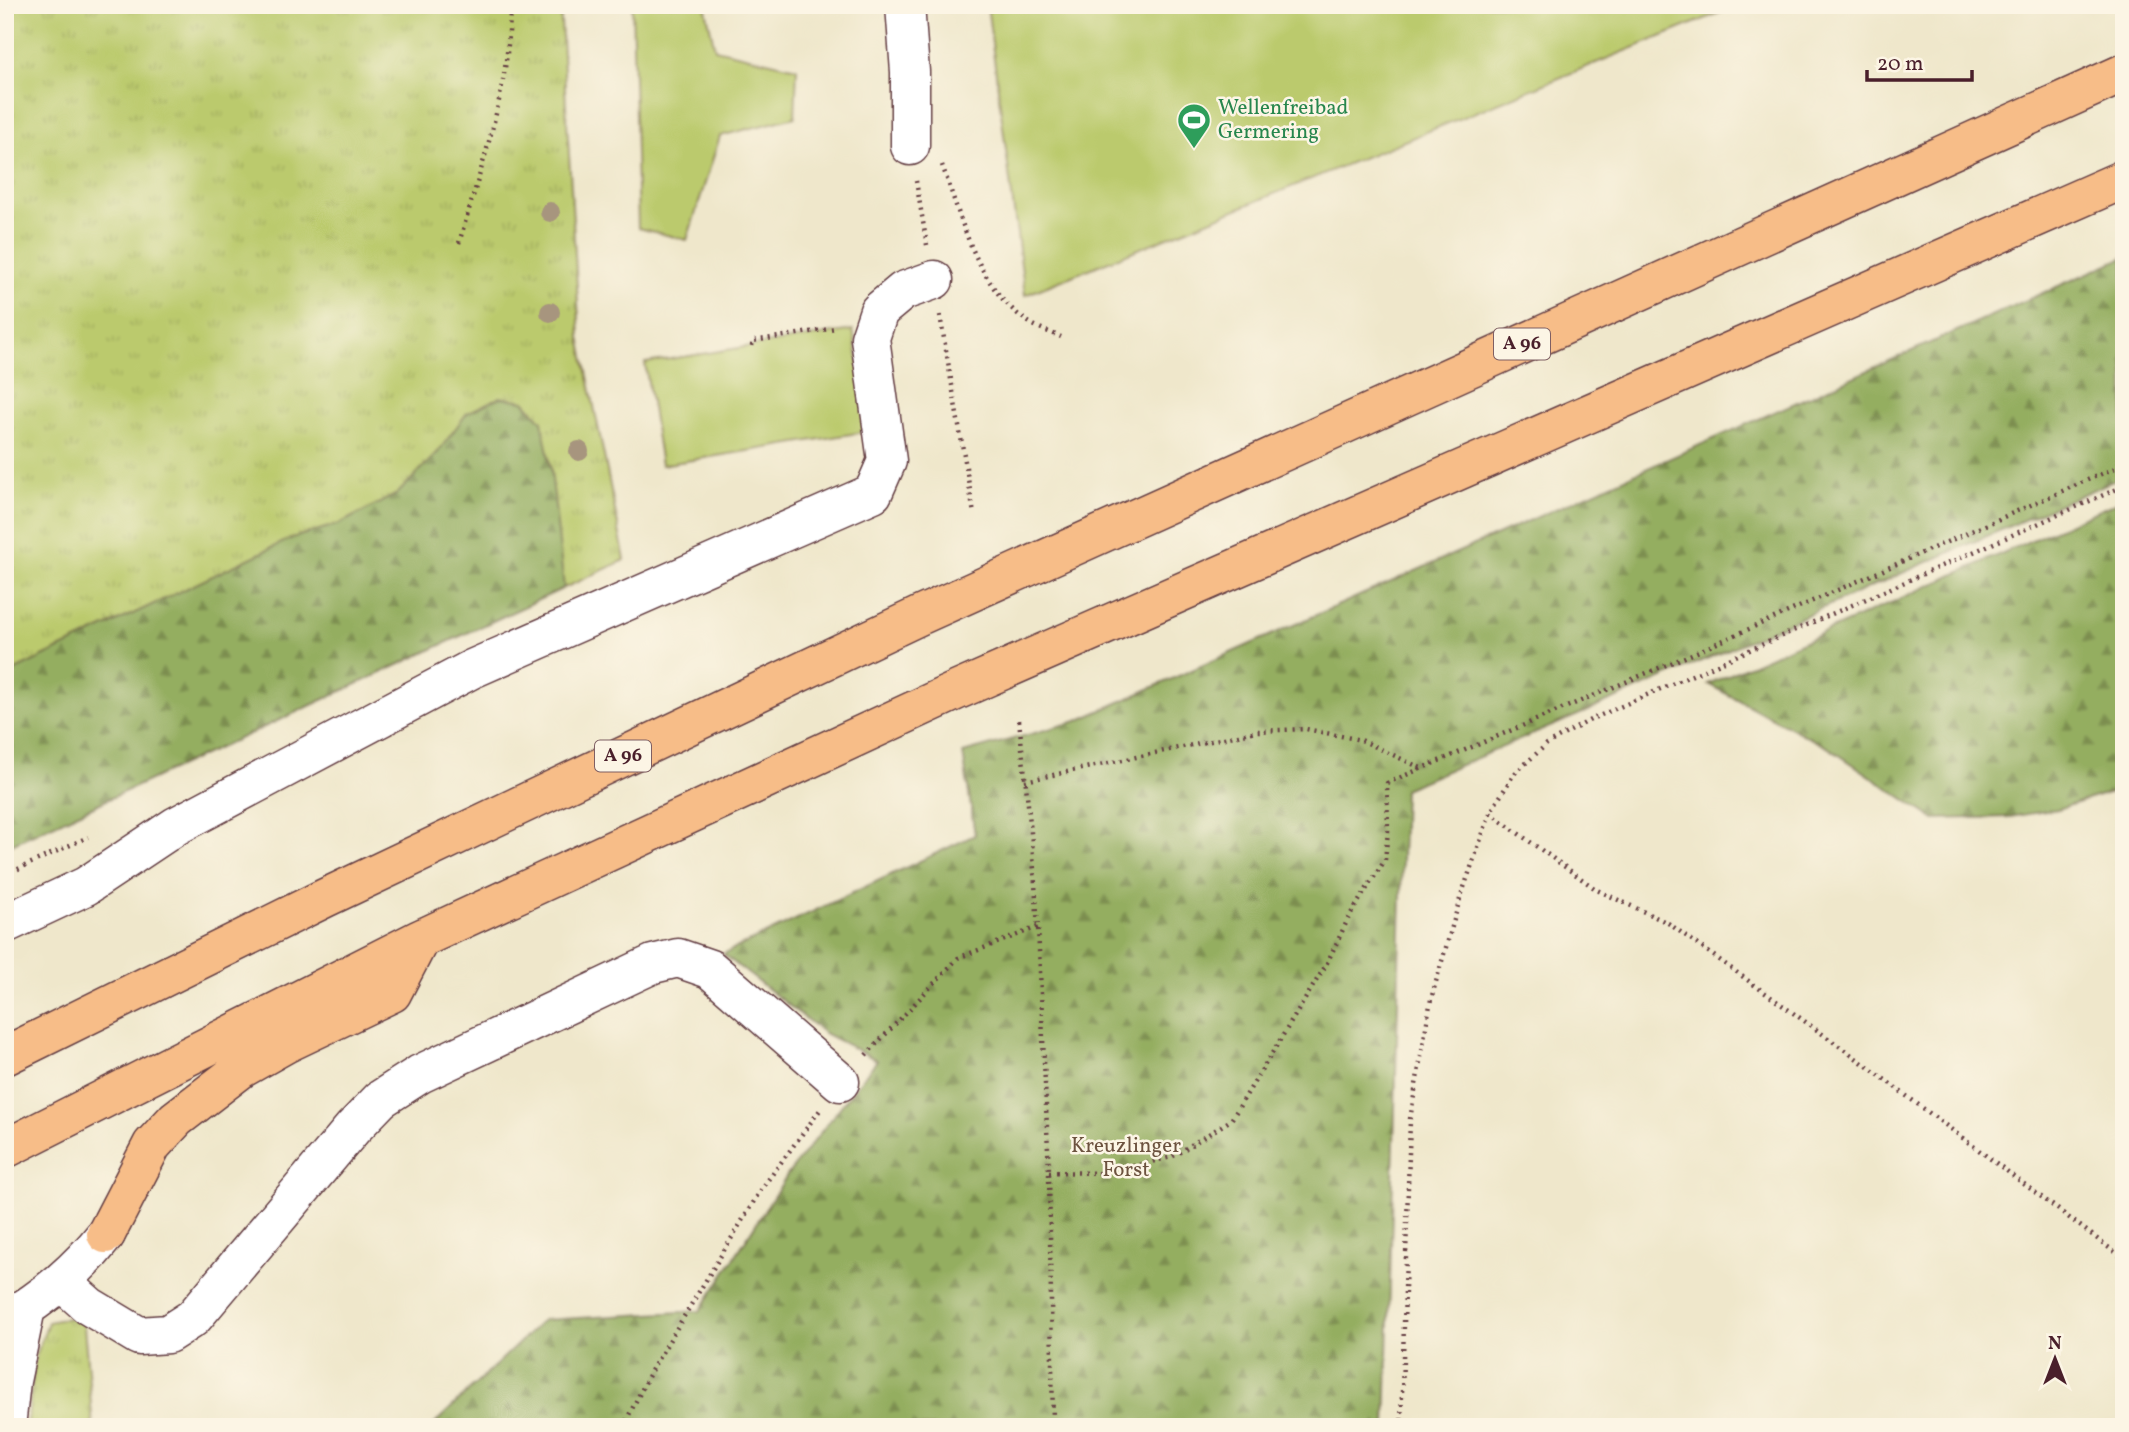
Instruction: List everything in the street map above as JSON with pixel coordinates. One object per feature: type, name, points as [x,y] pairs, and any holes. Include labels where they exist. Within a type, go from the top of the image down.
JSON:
[{"type":"highway","name":"A 96","points":[[5,1056],[325,898],[921,615],[2124,73]]},
{"type":"highway","points":[[5,1149],[421,939],[983,679],[2124,179]]},
{"type":"highway","points":[[106,1234],[152,1145],[176,1119],[241,1069],[392,993],[421,939]]},
{"type":"street","points":[[905,5],[910,72],[925,155]]},
{"type":"street","points":[[5,924],[86,886],[176,826],[472,669],[873,494],[887,461],[870,338],[879,311],[904,291],[934,280]]},
{"type":"street","points":[[62,1282],[89,1306],[139,1336],[169,1334],[193,1318],[353,1128],[381,1099],[420,1074],[653,964],[678,958],[710,969],[840,1082]]},
{"type":"street","points":[[6,1427],[16,1314],[62,1282],[86,1260],[106,1234]]},
{"type":"path","points":[[459,243],[503,88],[510,38],[510,5]]},
{"type":"path","points":[[925,155],[934,280],[974,514]]},
{"type":"path","points":[[925,155],[979,264],[1003,301],[1028,322],[1061,337]]},
{"type":"path","points":[[752,346],[753,341],[850,326],[879,311]]},
{"type":"path","points":[[1049,1172],[1103,1173],[1172,1157],[1231,1120],[1326,965],[1350,915],[1384,860],[1388,831],[1387,783],[1699,651],[2124,464]]},
{"type":"path","points":[[1401,1427],[1410,1119],[1430,999],[1490,813],[1514,774],[1547,744],[1592,719],[2124,486]]},
{"type":"path","points":[[1018,720],[1038,928],[1049,1172],[1053,1427]]},
{"type":"path","points":[[1025,781],[1256,731],[1306,729],[1361,740],[1422,768]]},
{"type":"path","points":[[1490,813],[1597,890],[1668,923],[1860,1061],[2124,1259]]},
{"type":"path","points":[[623,1427],[652,1369],[762,1188],[840,1082],[958,958],[1038,928]]},
{"type":"green space","points":[[5,5],[560,5],[580,337],[625,560],[5,847]]},
{"type":"green space","points":[[632,5],[705,5],[715,49],[797,68],[795,117],[720,136],[687,240],[638,228]]},
{"type":"green space","name":"Wellenfreibad Germering","points":[[987,5],[1739,5],[1025,295]]},
{"type":"green space","name":"Kreuzlinger Forst","points":[[2124,257],[2124,476],[1404,789],[1386,1427],[431,1427],[543,1320],[700,1311],[788,1174],[877,1060],[824,1033],[723,954],[975,835],[963,753],[1077,721]]},
{"type":"green space","points":[[853,330],[870,431],[661,465],[645,363]]},
{"type":"green space","points":[[500,397],[524,401],[542,421],[551,470],[564,588],[5,847],[5,675],[292,538],[339,524],[397,494],[438,452],[467,413]]},
{"type":"green space","points":[[2124,499],[2124,788],[2058,809],[2010,817],[1934,819],[1829,748],[1708,684]]},
{"type":"green space","points":[[83,1315],[93,1427],[27,1427],[35,1359],[48,1322]]},
{"type":"place","name":"Wellenfreibad Germering","points":[[1194,150]]}]
